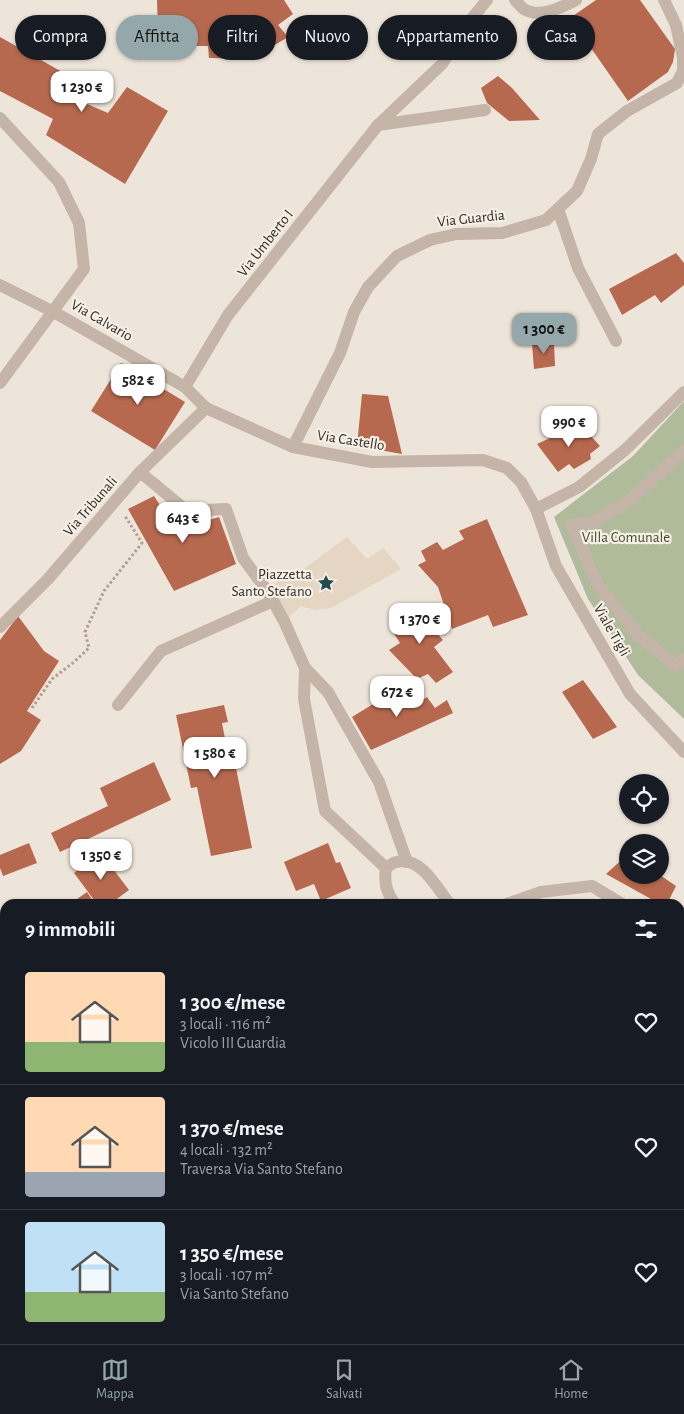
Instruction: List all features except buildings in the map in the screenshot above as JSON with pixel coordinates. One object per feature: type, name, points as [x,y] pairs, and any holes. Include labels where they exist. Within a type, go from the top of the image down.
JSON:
[{"type":"street","name":"Via Umberto I","points":[[185,387],[228,315],[378,125],[442,64],[469,22],[487,0]]},
{"type":"street","points":[[515,0],[524,10],[539,13],[576,0]]},
{"type":"street","name":"Via Guardia","points":[[293,447],[340,353],[354,312],[368,287],[397,256],[430,240],[456,234],[502,233],[546,220],[577,191],[591,159],[598,134],[627,111],[677,83],[683,71],[683,58],[676,25],[664,0]]},
{"type":"street","points":[[378,125],[485,110]]},
{"type":"street","points":[[0,118],[59,182],[79,223],[84,269],[0,383]]},
{"type":"street","points":[[558,209],[578,268],[616,341]]},
{"type":"street","name":"Via Calvario","points":[[0,285],[52,311],[185,387]]},
{"type":"street","name":"Via Castello","points":[[185,387],[206,408],[293,447],[372,462],[483,460],[507,468],[521,482],[536,510]]},
{"type":"street","points":[[536,510],[579,487],[625,450],[684,392]]},
{"type":"street","name":"Via Tribunali","points":[[0,627],[48,578],[140,472],[206,408]]},
{"type":"street","points":[[684,450],[632,500],[593,522],[571,525],[598,584],[638,635],[676,666],[684,659]]},
{"type":"street","points":[[140,472],[188,512],[226,509],[243,558],[273,601],[306,668],[328,692],[379,782],[408,862]]},
{"type":"street","name":"Viale Tigli","points":[[536,510],[556,566],[630,694],[684,752]]},
{"type":"street","points":[[118,705],[161,651],[273,601]]},
{"type":"street","points":[[306,668],[304,699],[325,811],[386,868]]},
{"type":"street","points":[[391,899],[384,880],[386,868],[396,862],[408,862],[419,866],[446,899]]},
{"type":"street","points":[[522,899],[541,892],[592,886],[614,899]]},
{"type":"path","points":[[32,708],[52,679],[89,648],[86,632],[104,590],[142,543],[116,500]]},
{"type":"green space","name":"Villa Comunale","points":[[684,401],[684,719],[638,675],[588,599],[554,517],[633,456]]},
{"type":"shaded area","name":"Piazzetta Santo Stefano","points":[[347,537],[367,559],[383,548],[401,569],[331,608],[315,610],[301,606],[284,621],[268,592],[286,572],[297,574]]},
{"type":"place","name":"Piazzetta Santo Stefano","points":[[326,583]]}]
